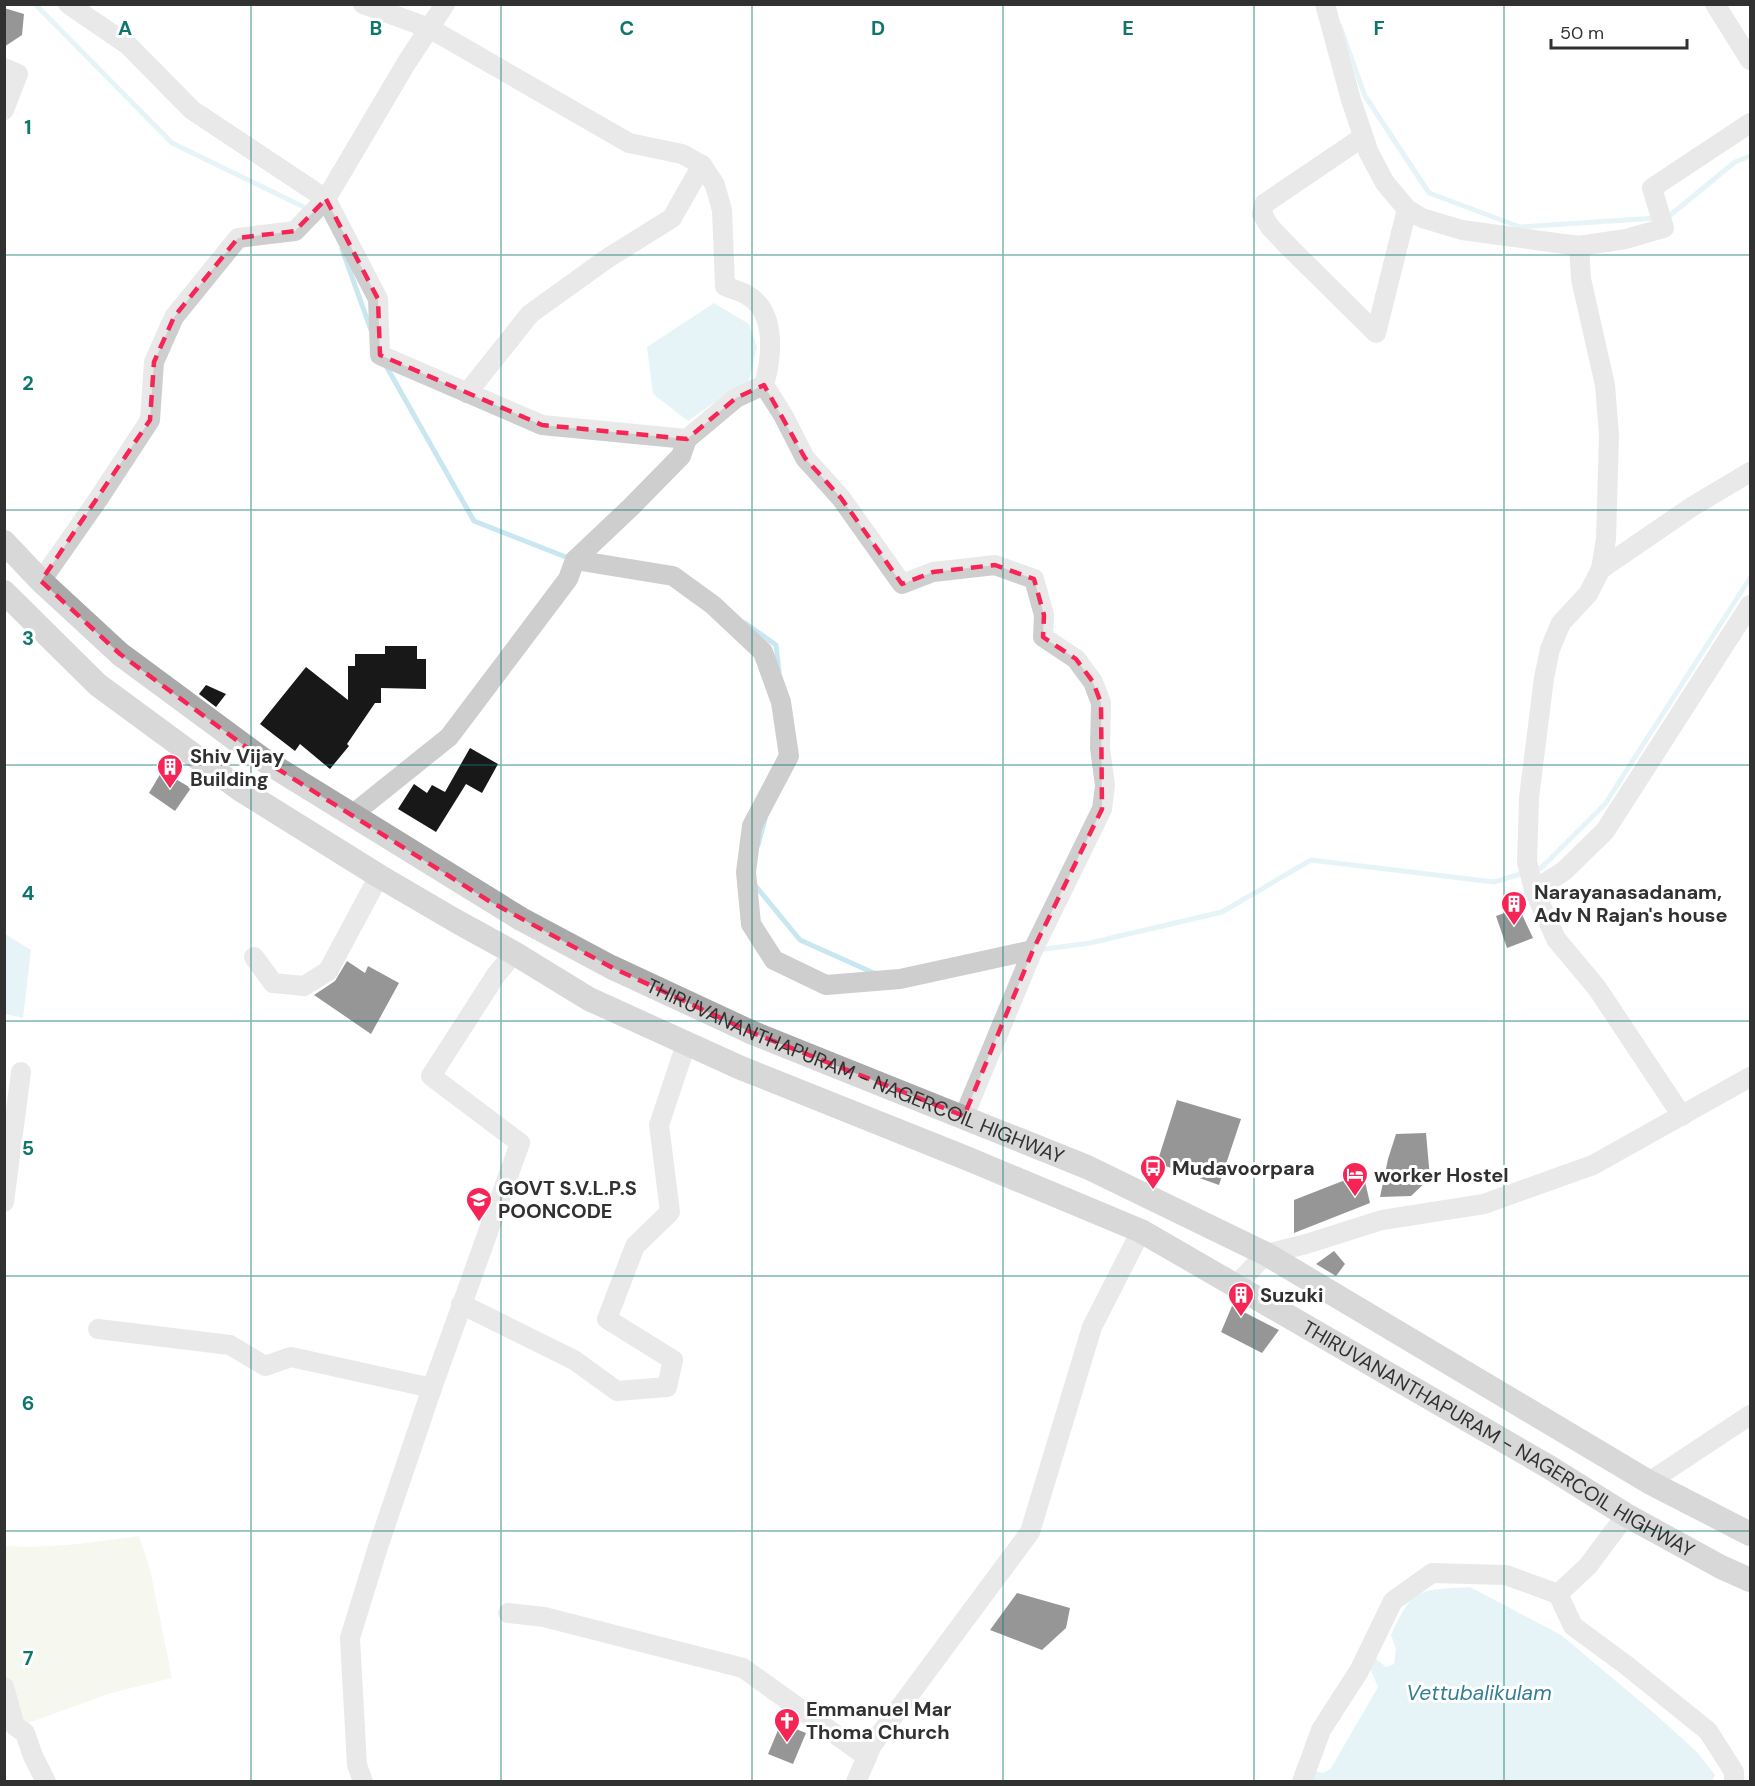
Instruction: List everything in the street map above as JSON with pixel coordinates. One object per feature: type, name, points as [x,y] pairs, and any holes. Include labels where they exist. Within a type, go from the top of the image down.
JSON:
[{"type":"main road","name":"THIRUVANANTHAPURAM - NAGERCOIL HIGHWAY","points":[[4,542],[41,581],[129,661],[264,761],[353,814],[489,901],[611,967],[753,1033],[1087,1167],[1266,1254],[1649,1482],[1750,1534]]},
{"type":"main road","name":"THIRUVANANTHAPURAM - NAGERCOIL HIGHWAY","points":[[6,597],[98,685],[241,790],[379,876],[589,999],[686,1044],[1141,1231],[1549,1467],[1626,1515],[1721,1567],[1750,1580]]},
{"type":"street","points":[[68,4],[128,45],[192,110],[324,201],[378,299],[380,355],[542,425],[687,439]]},
{"type":"street","points":[[363,4],[429,28],[629,143],[682,154],[702,165],[715,186],[722,210],[725,286],[749,295],[765,313],[771,343],[764,385],[783,415],[805,458],[841,498],[903,584],[933,572],[995,565],[1034,579],[1044,615],[1043,637],[1076,659],[1094,682],[1101,703],[1100,748],[1105,786],[1102,809],[1033,950],[964,1116]]},
{"type":"street","points":[[41,581],[150,420],[154,362],[174,317],[238,238],[295,231],[324,201],[406,62],[445,4]]},
{"type":"street","points":[[1325,4],[1363,136],[1385,183],[1407,209],[1422,218],[1462,230],[1579,246],[1626,239],[1664,228],[1652,188],[1750,123]]},
{"type":"street","points":[[1715,4],[1750,60]]},
{"type":"street","points":[[4,68],[18,74],[4,110]]},
{"type":"street","points":[[1363,136],[1264,204],[1262,213],[1270,227],[1376,333],[1407,209]]},
{"type":"street","points":[[467,393],[530,314],[608,258],[672,218],[702,165]]},
{"type":"street","points":[[1579,246],[1581,279],[1605,385],[1610,435],[1606,539],[1601,569],[1588,594],[1562,623],[1550,649],[1544,678],[1529,798],[1527,861],[1534,890],[1556,939],[1597,988],[1682,1116]]},
{"type":"street","points":[[353,814],[449,737],[568,579],[576,560],[681,456],[687,439],[736,398],[764,385]]},
{"type":"street","points":[[1601,569],[1693,506],[1750,472]]},
{"type":"street","points":[[576,560],[673,576],[713,605],[763,652],[781,702],[789,756],[752,826],[746,872],[751,924],[774,960],[826,985],[900,979],[1033,950]]},
{"type":"street","points":[[1534,890],[1564,872],[1605,831],[1750,605]]},
{"type":"street","points":[[254,957],[273,983],[304,986],[328,971],[379,876]]},
{"type":"street","points":[[363,1782],[357,1765],[350,1638],[432,1388],[520,1143],[430,1076],[496,975],[514,953]]},
{"type":"street","points":[[461,1304],[574,1360],[617,1391],[667,1387],[673,1360],[608,1319],[635,1246],[670,1212],[659,1125],[686,1044]]},
{"type":"street","points":[[4,1202],[21,1071]]},
{"type":"street","points":[[1236,1285],[1266,1254],[1382,1220],[1484,1204],[1593,1165],[1750,1077]]},
{"type":"street","points":[[856,1782],[872,1745],[1030,1532],[1092,1327],[1141,1231]]},
{"type":"street","points":[[98,1329],[230,1345],[265,1366],[291,1357],[432,1388]]},
{"type":"street","points":[[1649,1482],[1750,1415]]},
{"type":"street","points":[[1558,1594],[1588,1566],[1626,1515]]},
{"type":"street","points":[[1302,1782],[1321,1730],[1359,1671],[1393,1601],[1432,1573],[1506,1575],[1558,1594],[1573,1626],[1708,1731],[1734,1772],[1734,1782]]},
{"type":"street","points":[[508,1613],[544,1617],[743,1668],[867,1757]]},
{"type":"street","points":[[4,1687],[15,1726],[25,1732],[33,1756],[46,1782]]},
{"type":"highlighted area","points":[[326,199],[378,299],[380,355],[542,425],[687,439],[736,398],[764,385],[805,458],[841,498],[902,584],[933,572],[995,565],[1034,579],[1044,615],[1043,637],[1076,659],[1093,682],[1101,703],[1102,809],[1033,950],[964,1116],[753,1033],[611,967],[489,901],[265,761],[120,654],[41,581],[150,420],[154,362],[174,317],[238,238],[295,231]]},
{"type":"green space","points":[[139,1536],[150,1569],[172,1678],[111,1693],[9,1730],[5,1718],[5,1546],[55,1546]]},
{"type":"water","points":[[714,303],[749,324],[757,347],[747,389],[715,402],[688,421],[653,394],[647,347]]},
{"type":"water","points":[[5,934],[31,950],[23,1018],[5,1014]]},
{"type":"water","name":"Vettubalikulam","points":[[1470,1587],[1561,1635],[1697,1752],[1715,1775],[1712,1782],[1308,1782],[1314,1771],[1324,1773],[1331,1768],[1378,1687],[1370,1668],[1374,1657],[1386,1667],[1394,1664],[1396,1649],[1391,1635],[1405,1608],[1420,1594],[1428,1591]]},
{"type":"building","points":[[4,8],[24,14],[22,35],[4,47]]},
{"type":"building","points":[[385,646],[417,646],[417,659],[426,659],[426,689],[381,688],[381,703],[375,703],[347,744],[349,746],[330,769],[300,744],[295,751],[260,724],[306,667],[348,700],[348,666],[355,666],[355,654],[385,654]]},
{"type":"building","points":[[206,685],[226,694],[216,707],[199,694]]},
{"type":"building","points":[[470,748],[498,764],[482,793],[466,784],[436,832],[398,809],[414,784],[427,793],[432,785],[445,792]]},
{"type":"building","name":"Shiv Vijay Building","points":[[162,771],[191,788],[175,811],[149,793]]},
{"type":"building","name":"Narayanasadanam, Adv N Rajan's house","points":[[1519,908],[1533,938],[1507,948],[1496,916]]},
{"type":"building","points":[[347,961],[365,973],[368,966],[399,983],[371,1034],[314,995],[335,981]]},
{"type":"building","points":[[1177,1100],[1241,1119],[1219,1185],[1157,1163]]},
{"type":"building","points":[[1426,1133],[1430,1178],[1411,1196],[1380,1197],[1396,1134]]},
{"type":"building","points":[[1363,1173],[1370,1203],[1294,1233],[1294,1200]]},
{"type":"building","points":[[1334,1251],[1345,1264],[1336,1276],[1316,1264]]},
{"type":"building","name":"Suzuki","points":[[1232,1306],[1279,1330],[1262,1353],[1221,1332]]},
{"type":"building","points":[[1017,1593],[1070,1608],[1066,1628],[1042,1650],[990,1630]]},
{"type":"building","name":"Emmanuel Mar Thoma Church","points":[[781,1723],[806,1733],[793,1764],[768,1754]]},
{"type":"waterway","points":[[35,4],[172,143],[310,210]]},
{"type":"waterway","points":[[1340,26],[1365,96],[1429,193],[1520,227],[1656,218]]},
{"type":"waterway","points":[[1668,217],[1735,162],[1750,156]]},
{"type":"waterway","points":[[342,249],[371,330]]},
{"type":"waterway","points":[[385,364],[474,521],[571,559]]},
{"type":"waterway","points":[[1038,950],[1090,943],[1222,912],[1311,860],[1494,882],[1541,868],[1605,804],[1750,578]]},
{"type":"waterway","points":[[745,623],[776,645],[779,672]]},
{"type":"waterway","points":[[758,845],[765,819]]},
{"type":"waterway","points":[[754,884],[800,940],[876,974]]},
{"type":"place","name":"Shiv Vijay Building","points":[[170,790]]},
{"type":"place","name":"Narayanasadanam, Adv N Rajan's house","points":[[1514,927]]},
{"type":"place","name":"Mudavoorpara","points":[[1153,1191]]},
{"type":"place","name":"worker Hostel","points":[[1355,1198]]},
{"type":"place","name":"GOVT S.V.L.P.S POONCODE","points":[[479,1223]]},
{"type":"place","name":"Suzuki","points":[[1241,1318]]},
{"type":"place","name":"Emmanuel Mar Thoma Church","points":[[787,1744]]}]
